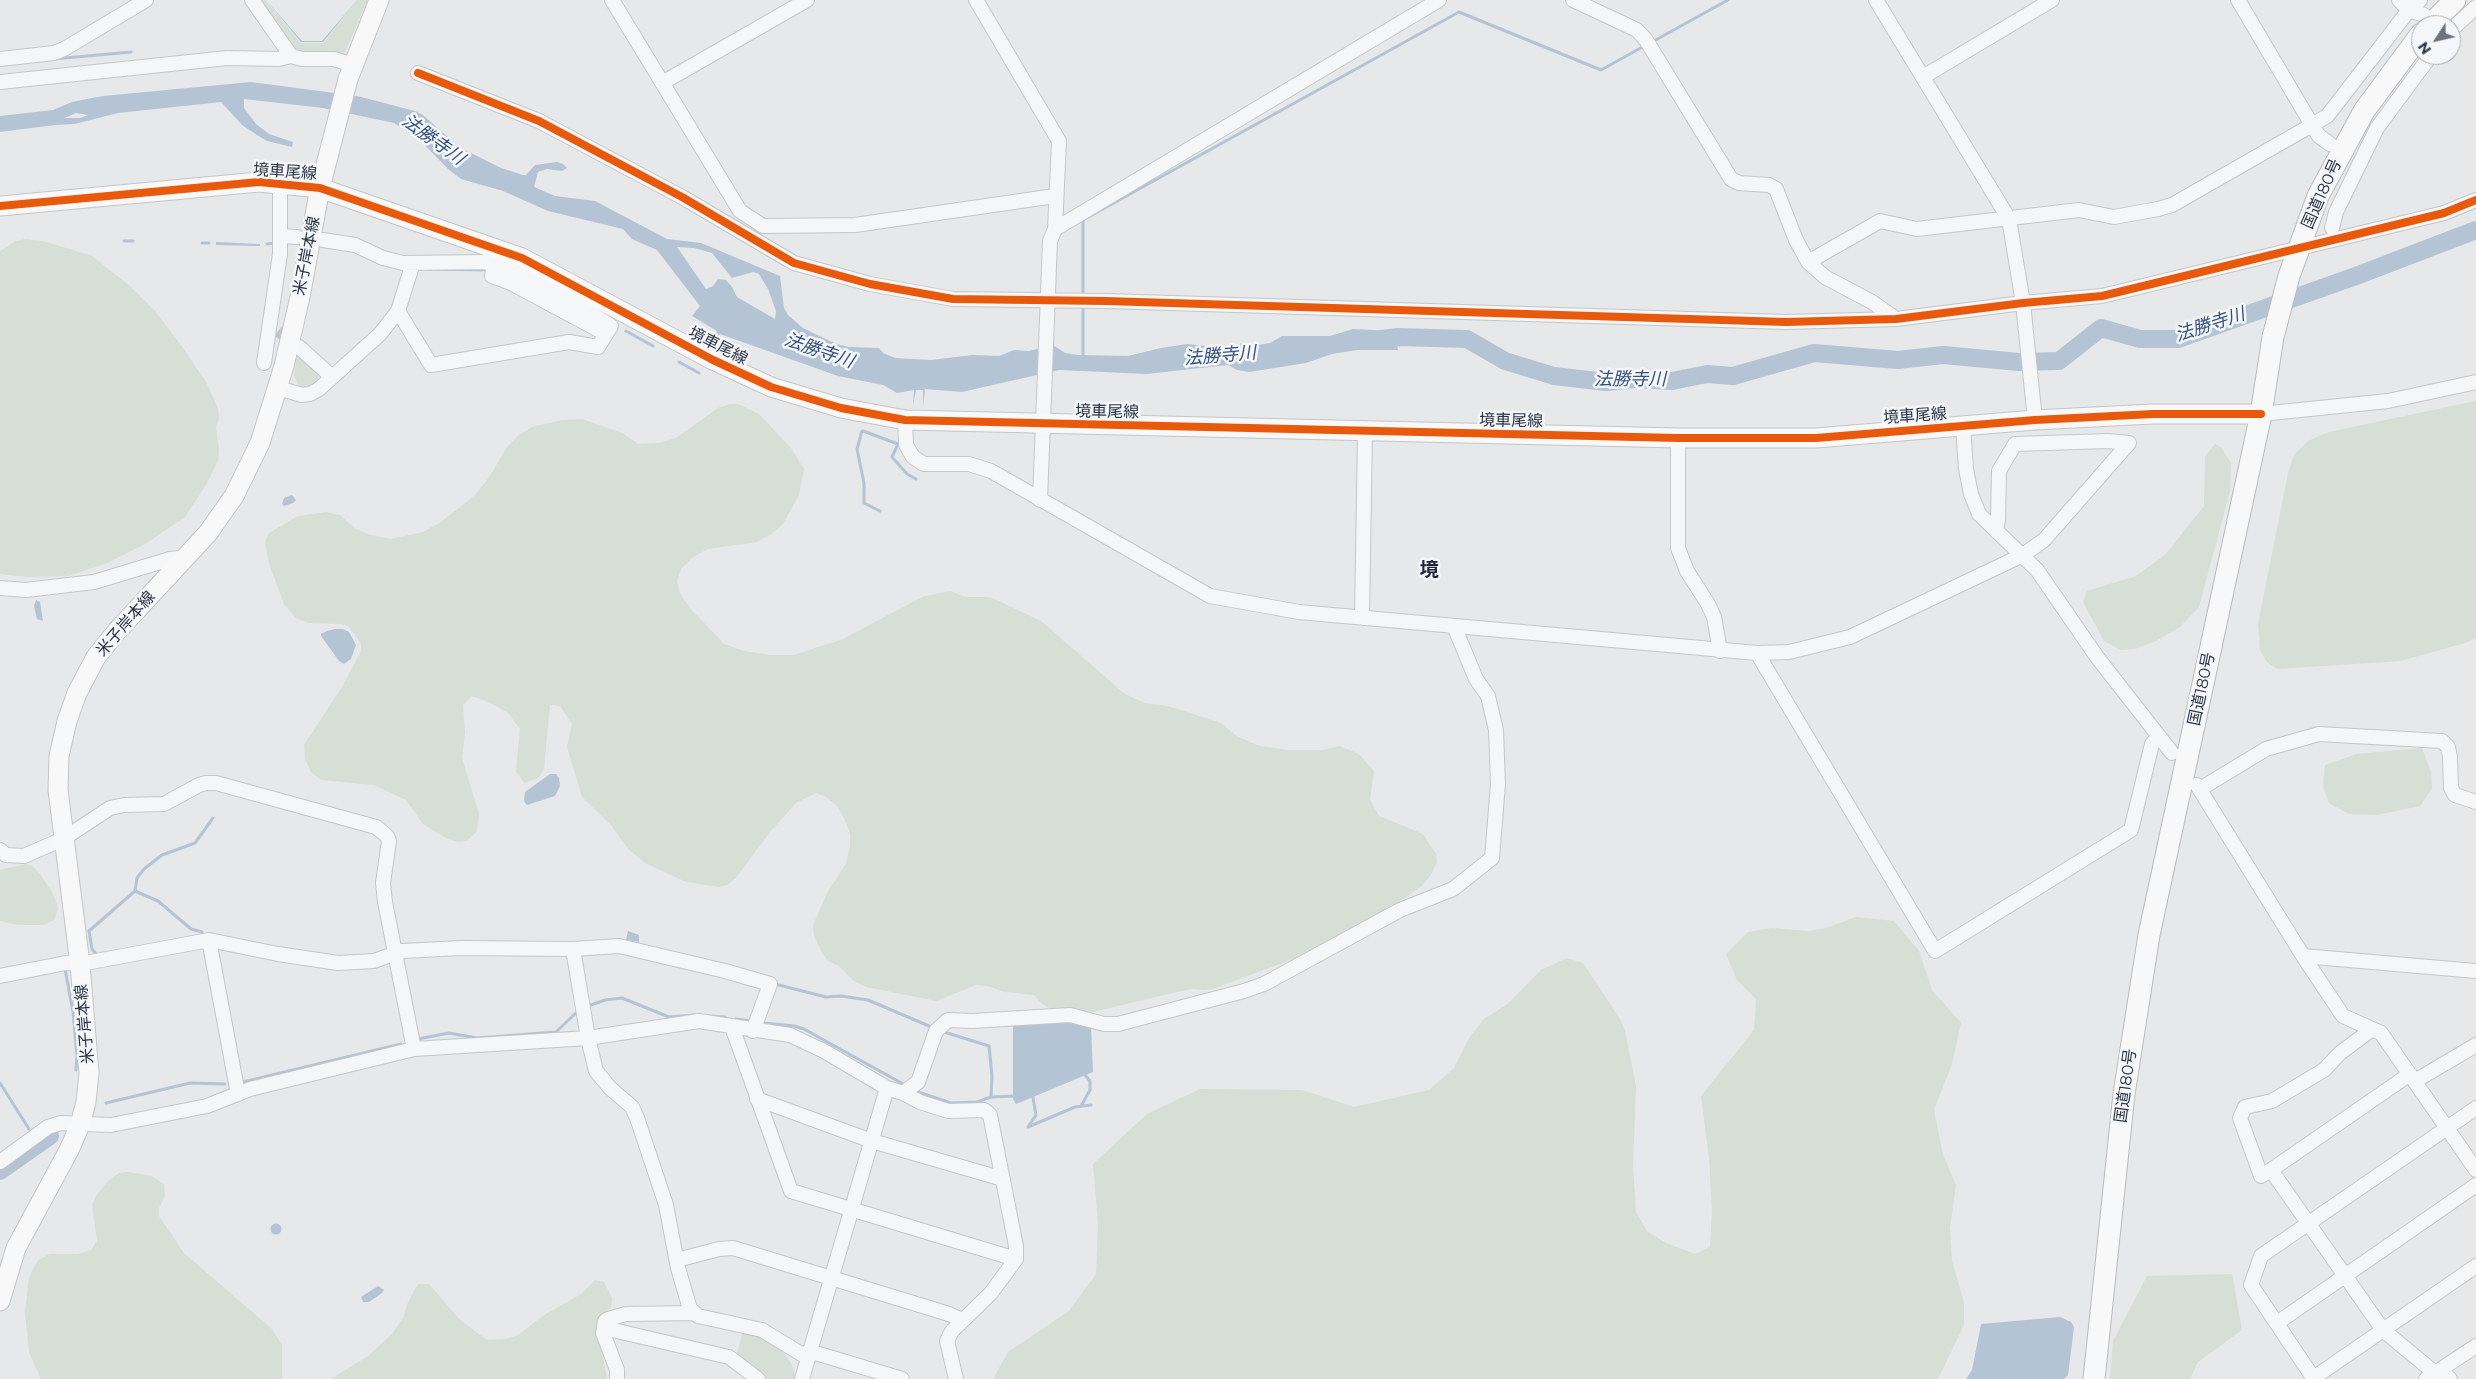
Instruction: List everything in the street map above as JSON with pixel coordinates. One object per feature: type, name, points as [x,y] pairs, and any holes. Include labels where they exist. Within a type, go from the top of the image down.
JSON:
[{"type":"highway","name":"国道180号","points":[[2446,15],[2455,0]]},
{"type":"highway","name":"国道180号","points":[[2094,1379],[2124,1094],[2149,935],[2261,414],[2264,382],[2284,293],[2318,196],[2345,142],[2386,78],[2411,54]]},
{"type":"main road","name":"米子岸本線","points":[[0,1301],[16,1248],[70,1150],[80,1125],[86,1102],[90,1073],[80,964],[58,790],[59,756],[66,721],[77,693],[106,643],[188,557],[225,510],[260,443],[278,388],[300,297],[322,180],[350,72],[379,0]]},
{"type":"main road","name":"境車尾線","points":[[0,206],[259,182],[280,184],[322,180],[401,214],[522,258],[713,360],[771,387],[841,408],[905,420],[1678,438],[1816,438],[2035,420],[2153,414],[2261,414]]},
{"type":"street","points":[[1,56],[54,53],[64,49],[146,0]]},
{"type":"street","points":[[252,0],[291,56]]},
{"type":"street","points":[[612,0],[740,211],[763,226],[855,226],[1055,196]]},
{"type":"street","points":[[662,83],[807,0]]},
{"type":"street","points":[[976,0],[1059,141],[1055,229],[1050,241],[1040,500]]},
{"type":"street","points":[[1055,229],[1439,0]]},
{"type":"street","points":[[1573,0],[1637,30],[1646,40],[1731,180],[1739,183],[1769,185],[1776,189],[1796,240],[1808,262],[1825,277],[1872,302],[1896,319]]},
{"type":"street","points":[[1876,0],[2009,219],[2023,303],[2035,420]]},
{"type":"street","points":[[1923,77],[2052,0]]},
{"type":"street","points":[[2238,0],[2319,136],[2330,144]]},
{"type":"street","points":[[1808,262],[1880,221],[1916,229],[1980,220],[2009,219],[2079,210],[2120,217],[2172,205],[2327,116],[2404,5],[2420,0]]},
{"type":"street","points":[[2404,5],[2420,15]]},
{"type":"street","points":[[2461,15],[2476,7]]},
{"type":"street","points":[[2461,24],[2476,22]]},
{"type":"street","points":[[0,82],[227,58],[279,59],[291,56],[302,59],[334,59],[350,72]]},
{"type":"street","points":[[2332,228],[2355,156],[2424,65]]},
{"type":"street","points":[[418,73],[539,121],[682,197],[794,263],[870,284],[953,300],[1049,305],[1786,322],[1896,319],[2023,303],[2102,296],[2297,253],[2444,212],[2476,200]]},
{"type":"street","points":[[264,363],[275,326],[280,254],[280,184]]},
{"type":"street","points":[[280,236],[297,237]]},
{"type":"street","points":[[323,240],[356,245],[383,258],[412,267],[483,262],[493,268],[558,292],[611,326],[598,347],[569,342],[431,365],[398,312]]},
{"type":"street","points":[[278,388],[302,395],[310,394],[380,334],[398,312],[412,267]]},
{"type":"street","points":[[299,347],[332,377]]},
{"type":"street","points":[[2261,414],[2388,401],[2476,382]]},
{"type":"street","points":[[905,420],[906,445],[913,458],[924,464],[969,464],[983,469],[1210,596],[1299,612],[1757,653],[1789,652],[1850,636],[2023,555],[2044,540],[2129,443],[2108,441],[2015,444],[1999,470],[1996,531]]},
{"type":"street","points":[[1963,426],[1966,469],[1971,494],[1979,514],[2037,570],[2097,657],[2172,753]]},
{"type":"street","points":[[1362,618],[1365,431]]},
{"type":"street","points":[[1678,438],[1678,548],[1687,571],[1714,617],[1720,651]]},
{"type":"street","points":[[0,588],[26,590],[94,582],[170,559],[188,557]]},
{"type":"street","points":[[904,1093],[918,1082],[936,1032],[948,1020],[972,1021],[1070,1015],[1104,1024],[1118,1024],[1244,992],[1264,984],[1400,910],[1453,889],[1492,858],[1498,784],[1496,730],[1488,696],[1476,680],[1454,626]]},
{"type":"street","points":[[1757,653],[1935,951],[2130,830],[2152,744],[2159,736]]},
{"type":"street","points":[[2476,802],[2456,795],[2451,788],[2450,757],[2448,747],[2442,741],[2319,734],[2266,749],[2199,787],[2303,956],[2343,1016],[2371,1030],[2381,1032],[2476,1170]]},
{"type":"street","points":[[2,854],[24,856],[63,840],[110,808],[124,805],[164,804],[206,783],[216,783],[269,800],[370,825],[381,830],[389,840],[383,883],[385,902],[414,1049]]},
{"type":"street","points":[[209,940],[238,1094]]},
{"type":"street","points":[[0,976],[66,963],[80,964],[209,940],[278,954],[338,963],[374,961],[395,952],[460,948],[573,949],[626,947],[770,984],[753,1031]]},
{"type":"street","points":[[573,949],[588,1038],[596,1071],[610,1088],[632,1107],[637,1118],[666,1205],[677,1260],[690,1309],[698,1316],[762,1330],[808,1354],[902,1379]]},
{"type":"street","points":[[2303,956],[2476,971]]},
{"type":"street","points":[[0,1162],[48,1128],[61,1123],[111,1125],[199,1108],[238,1094],[414,1049],[588,1038],[699,1021],[722,1023],[753,1031],[790,1035],[887,1088],[904,1093],[920,1102],[948,1111],[987,1111],[992,1122],[1016,1246],[1016,1259],[991,1293],[952,1331],[947,1341],[956,1379]]},
{"type":"street","points":[[732,1027],[791,1191],[1016,1259]]},
{"type":"street","points":[[2371,1030],[2316,1074],[2272,1101],[2245,1107],[2240,1118],[2261,1176],[2412,1077],[2476,1045]]},
{"type":"street","points":[[802,1379],[887,1088]]},
{"type":"street","points":[[757,1099],[872,1142],[1003,1179]]},
{"type":"street","points":[[2476,1108],[2261,1256],[2251,1285],[2313,1379],[2476,1266]]},
{"type":"street","points":[[2271,1170],[2383,1330],[2430,1376],[2446,1375],[2450,1379]]},
{"type":"street","points":[[2277,1323],[2476,1185]]},
{"type":"street","points":[[677,1260],[718,1249],[733,1248],[831,1280],[949,1314],[962,1320]]},
{"type":"street","points":[[617,1379],[617,1370],[604,1333],[608,1319],[626,1314],[695,1313]]},
{"type":"street","points":[[604,1328],[729,1357],[758,1379]]},
{"type":"street","points":[[2430,1376],[2476,1346]]},
{"type":"shaded area","points":[[256,0],[265,0],[301,43],[323,43],[357,0],[368,0],[342,58],[298,55]]},
{"type":"shaded area","points":[[26,239],[43,241],[92,256],[131,287],[155,311],[183,348],[206,382],[218,408],[219,419],[216,427],[219,450],[218,461],[206,485],[185,517],[145,544],[107,563],[68,576],[27,577],[0,574],[0,251],[16,241]]},
{"type":"shaded area","points":[[297,356],[318,371],[318,380],[309,388],[299,386],[294,375]]},
{"type":"shaded area","points":[[2476,401],[2476,638],[2465,643],[2400,661],[2277,669],[2267,662],[2260,650],[2258,624],[2288,473],[2294,455],[2308,441],[2329,432]]},
{"type":"shaded area","points":[[730,404],[738,404],[759,414],[791,448],[804,469],[799,495],[783,524],[770,535],[757,542],[708,549],[693,557],[681,569],[677,581],[680,593],[690,608],[724,644],[744,651],[770,655],[794,655],[843,639],[922,597],[950,591],[966,597],[990,597],[1041,621],[1125,694],[1145,703],[1168,706],[1221,723],[1238,737],[1260,746],[1288,750],[1323,750],[1340,746],[1359,754],[1374,771],[1370,800],[1379,816],[1423,834],[1436,854],[1437,862],[1432,873],[1423,885],[1395,905],[1323,943],[1309,953],[1218,987],[1206,990],[1192,989],[1181,991],[1093,1012],[1051,1009],[1041,1003],[1034,995],[1005,992],[987,986],[976,985],[936,1001],[866,987],[854,981],[839,966],[828,961],[822,953],[814,936],[813,925],[828,891],[846,864],[850,846],[850,834],[837,806],[826,797],[816,793],[796,803],[770,832],[736,878],[727,885],[719,887],[686,882],[645,863],[629,850],[611,825],[582,797],[567,747],[572,724],[560,706],[550,705],[544,769],[538,778],[524,783],[516,771],[520,729],[508,713],[489,702],[472,696],[463,705],[465,732],[462,758],[479,814],[477,831],[467,841],[458,842],[448,839],[423,824],[406,800],[374,785],[321,780],[311,772],[305,759],[304,745],[342,687],[361,651],[361,644],[349,627],[342,624],[308,623],[296,618],[284,604],[269,563],[265,542],[269,533],[298,516],[326,512],[340,515],[356,529],[371,535],[391,539],[423,532],[441,522],[475,495],[490,476],[507,447],[519,435],[532,427],[562,420],[582,419],[622,433],[638,444],[659,443],[676,438],[718,408]]},
{"type":"shaded area","points":[[2215,444],[2221,447],[2231,463],[2230,491],[2199,607],[2180,627],[2156,641],[2135,649],[2121,650],[2104,641],[2083,602],[2087,591],[2136,576],[2165,555],[2204,506],[2205,456]]},
{"type":"shaded area","points":[[2422,748],[2431,772],[2432,788],[2420,806],[2376,815],[2349,814],[2329,803],[2323,786],[2325,765],[2357,754]]},
{"type":"shaded area","points":[[26,864],[32,866],[40,874],[52,892],[57,904],[58,909],[54,920],[43,925],[18,925],[0,921],[0,870]]},
{"type":"shaded area","points":[[1856,917],[1894,921],[1919,951],[1932,990],[1961,1023],[1952,1064],[1934,1110],[1943,1155],[1956,1185],[1950,1228],[1952,1261],[1964,1302],[1964,1325],[1938,1379],[993,1379],[1008,1352],[1069,1311],[1096,1274],[1098,1223],[1093,1164],[1147,1114],[1200,1089],[1302,1090],[1354,1107],[1429,1090],[1454,1068],[1469,1038],[1485,1018],[1508,1004],[1541,970],[1567,958],[1583,963],[1620,1019],[1625,1031],[1636,1086],[1633,1165],[1636,1212],[1647,1231],[1666,1243],[1695,1254],[1710,1247],[1712,1211],[1709,1158],[1701,1096],[1754,1030],[1756,999],[1737,980],[1726,954],[1748,932],[1771,928],[1809,931],[1826,928]]},
{"type":"shaded area","points":[[128,1172],[152,1176],[164,1184],[165,1196],[159,1208],[159,1216],[184,1253],[272,1329],[282,1345],[282,1379],[41,1379],[29,1352],[25,1313],[29,1277],[38,1260],[50,1254],[78,1254],[91,1250],[97,1241],[92,1205],[96,1196],[107,1182],[119,1173]]},
{"type":"shaded area","points":[[2232,1274],[2242,1330],[2198,1362],[2190,1379],[2110,1379],[2113,1341],[2147,1276]]},
{"type":"shaded area","points":[[595,1280],[604,1282],[612,1298],[611,1307],[598,1323],[607,1379],[331,1379],[368,1356],[392,1334],[403,1318],[408,1302],[418,1284],[429,1284],[460,1320],[487,1340],[506,1339],[518,1335],[544,1315],[581,1294]]},
{"type":"shaded area","points":[[743,1330],[753,1332],[779,1347],[791,1363],[797,1379],[763,1379],[736,1358]]},
{"type":"water","points":[[266,0],[302,41],[322,41],[357,0],[323,42],[301,42]]},
{"type":"water","points":[[251,82],[357,96],[415,111],[423,115],[459,147],[501,168],[526,175],[535,165],[557,162],[563,164],[567,168],[562,171],[547,169],[538,172],[534,187],[555,196],[595,201],[667,239],[701,243],[780,276],[784,308],[788,315],[803,328],[836,344],[849,347],[879,348],[883,353],[895,358],[931,360],[972,355],[999,356],[1014,350],[1029,351],[1053,345],[1065,353],[1078,355],[1128,356],[1187,344],[1234,349],[1241,343],[1252,346],[1270,343],[1282,336],[1330,336],[1353,329],[1395,331],[1398,350],[1357,350],[1332,354],[1306,363],[1249,372],[1237,370],[1228,365],[1147,374],[1059,370],[962,392],[925,389],[923,406],[923,390],[916,390],[913,406],[914,390],[897,393],[883,385],[838,376],[720,334],[715,340],[713,339],[717,331],[692,316],[700,306],[657,250],[632,239],[623,229],[548,211],[503,191],[461,179],[448,169],[420,140],[394,123],[323,108],[244,99],[244,108],[256,124],[269,134],[293,142],[292,147],[267,141],[257,135],[242,125],[221,102],[118,113],[75,124],[0,132],[0,116],[53,110],[72,102],[103,96]],"holes":[[[76,113],[88,115],[80,118],[64,118]],[[677,247],[694,248],[712,253],[732,278],[753,272],[759,274],[768,289],[776,311],[775,319],[737,297],[726,280],[718,279],[713,286],[706,289]]]},
{"type":"water","points":[[216,242],[260,244],[260,246],[216,245]]},
{"type":"water","points":[[292,495],[296,500],[284,506],[282,504],[284,498]]},
{"type":"water","points":[[36,600],[40,602],[43,621],[37,619],[34,606]]},
{"type":"water","points":[[343,629],[349,632],[356,645],[351,659],[344,664],[339,661],[321,636],[321,634],[327,631]]},
{"type":"water","points":[[550,774],[556,774],[559,778],[560,786],[555,796],[527,805],[524,801],[525,792]]},
{"type":"water","points":[[628,931],[639,935],[639,942],[626,940]]},
{"type":"water","points":[[1013,1023],[1072,1023],[1091,1027],[1093,1072],[1016,1104],[1013,1099]]},
{"type":"water","points":[[276,1223],[282,1229],[276,1235],[270,1229]]},
{"type":"water","points":[[378,1286],[384,1290],[382,1293],[369,1302],[363,1302],[361,1297]]},
{"type":"water","points":[[2060,1317],[2071,1322],[2074,1327],[2068,1375],[2064,1379],[1966,1379],[1972,1370],[1981,1324]]},
{"type":"waterway","points":[[1652,42],[1728,0]]},
{"type":"waterway","points":[[1083,296],[1083,220],[1459,12],[1601,70],[1646,45]]},
{"type":"waterway","points":[[54,59],[131,52]]},
{"type":"waterway","name":"法勝寺川","points":[[1374,340],[1398,337],[1467,339],[1505,361],[1554,376],[1606,382],[1635,379],[1672,381],[1707,374],[1733,376],[1814,353],[1898,360],[1943,355],[2019,362],[2059,361],[2101,328],[2140,339],[2178,339],[2356,276],[2476,230]]},
{"type":"waterway","points":[[124,241],[133,241]]},
{"type":"waterway","points":[[202,243],[209,243]]},
{"type":"waterway","points":[[267,244],[275,243]]},
{"type":"waterway","points":[[426,269],[489,270]]},
{"type":"waterway","points":[[1083,305],[1083,358]]},
{"type":"waterway","points":[[626,331],[653,346]]},
{"type":"waterway","points":[[679,362],[699,373]]},
{"type":"waterway","points":[[862,431],[857,449],[864,483],[864,503],[880,511]]},
{"type":"waterway","points":[[863,431],[898,444],[892,457],[907,474],[916,479]]},
{"type":"waterway","points":[[135,891],[137,878],[144,869],[162,855],[195,843],[213,818]]},
{"type":"waterway","points":[[98,956],[92,949],[89,931],[135,891],[158,901],[191,929],[202,932],[203,936]]},
{"type":"waterway","points":[[63,969],[65,969],[73,1012],[77,1055],[76,1070]]},
{"type":"waterway","points":[[775,984],[826,997],[841,996],[868,1000],[929,1026]]},
{"type":"waterway","points":[[588,1006],[605,1000],[622,998],[669,1017],[695,1015]]},
{"type":"waterway","points":[[418,1039],[449,1033],[477,1038],[556,1032],[579,1010]]},
{"type":"waterway","points":[[708,1016],[725,1017]]},
{"type":"waterway","points":[[736,1019],[751,1021]]},
{"type":"waterway","points":[[764,1023],[804,1029],[905,1085]]},
{"type":"waterway","points":[[941,1031],[989,1046],[992,1076],[991,1097]]},
{"type":"waterway","points":[[243,1082],[401,1044]]},
{"type":"waterway","points":[[1081,1106],[1090,1090],[1090,1081],[1084,1074]]},
{"type":"waterway","points":[[0,1083],[29,1129]]},
{"type":"waterway","points":[[106,1103],[190,1083],[225,1084]]},
{"type":"waterway","points":[[915,1091],[951,1103],[977,1102],[991,1097],[1016,1096]]},
{"type":"waterway","points":[[1032,1092],[1036,1115],[1028,1127],[1075,1107],[1091,1105]]},
{"type":"waterway","points":[[0,1171],[50,1136]]},
{"type":"tunnel","points":[[279,330],[297,345]]},
{"type":"cycle path","points":[[418,73],[539,121],[682,197],[794,263],[870,284],[953,299],[1106,301],[1786,322],[1896,319],[2023,303],[2102,296],[2444,213],[2476,200]]},
{"type":"cycle path","points":[[0,206],[259,182],[320,188],[522,258],[713,360],[771,387],[841,408],[905,420],[1678,438],[1816,438],[2035,420],[2153,414],[2261,414]]},
{"type":"district","name":"境","points":[[1429,570]]}]
